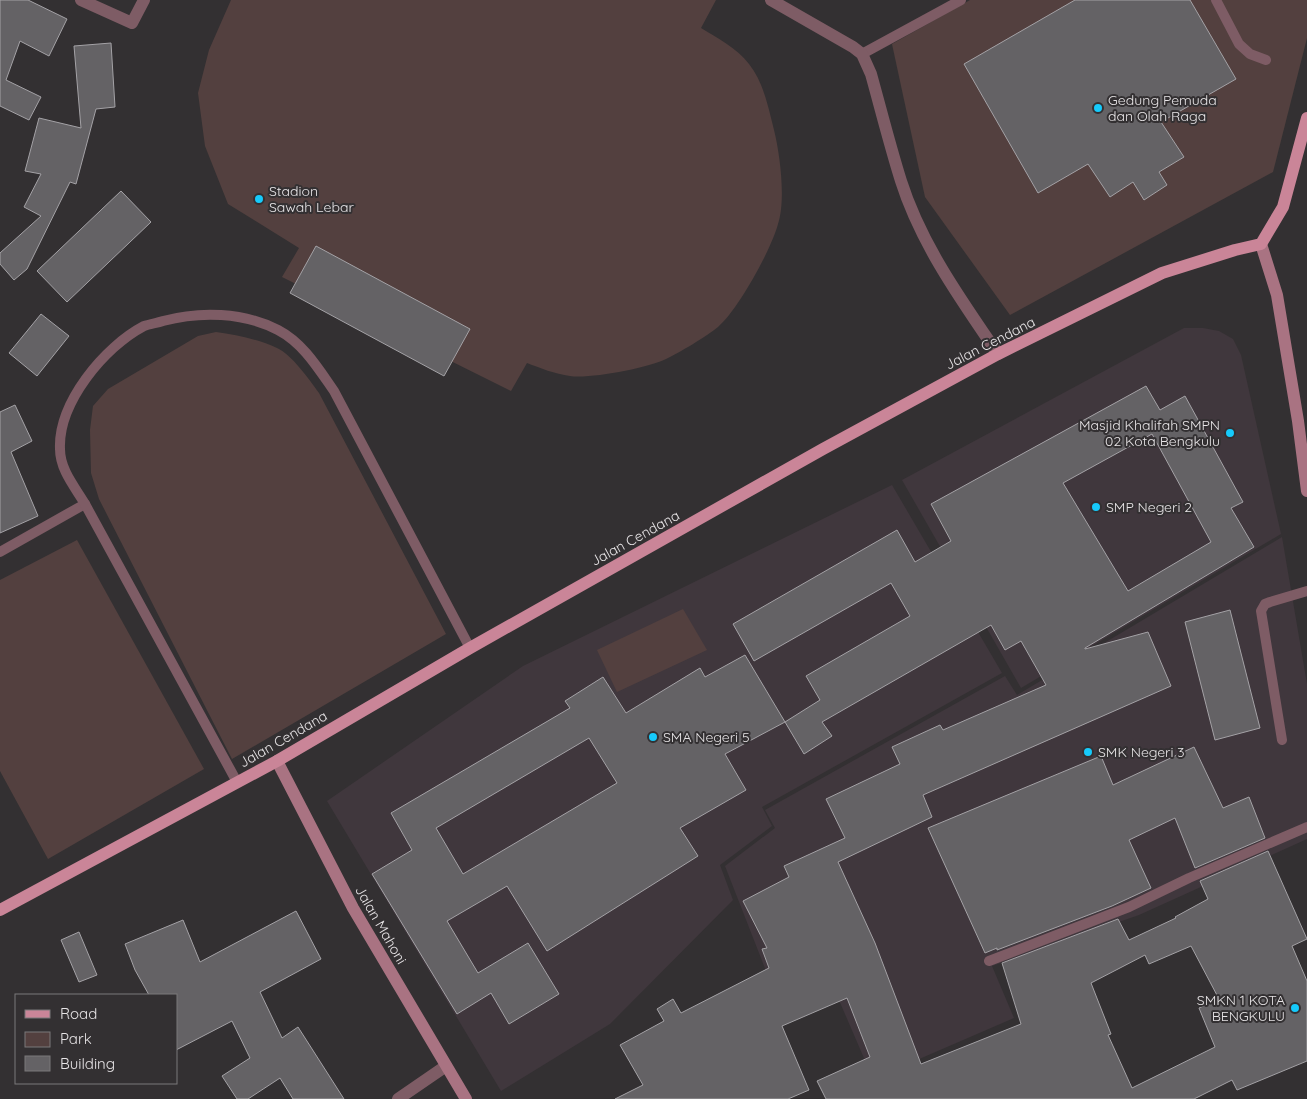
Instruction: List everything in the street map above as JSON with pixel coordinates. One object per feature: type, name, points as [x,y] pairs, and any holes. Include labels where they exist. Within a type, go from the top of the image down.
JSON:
[{"type":"main road","points":[[1260,244],[1283,207],[1307,118]]},
{"type":"main road","name":"Jalan Cendana","points":[[0,910],[277,761],[470,648],[823,449],[998,354],[1162,273],[1260,244]]},
{"type":"street","points":[[81,0],[132,23],[144,0]]},
{"type":"street","points":[[771,0],[862,54],[871,74],[901,182],[915,216],[954,289],[998,354]]},
{"type":"street","points":[[1260,244],[1277,295],[1303,421],[1307,491]]},
{"type":"street","name":"Jalan Mahoni","points":[[277,761],[353,908],[466,1099]]},
{"type":"street","points":[[398,1099],[446,1066]]},
{"type":"lane","points":[[862,54],[961,0]]},
{"type":"lane","points":[[1216,0],[1239,44],[1250,54],[1266,60]]},
{"type":"lane","points":[[237,782],[86,504],[66,474],[62,463],[60,451],[61,431],[72,400],[87,376],[101,361],[145,326],[174,318],[199,314],[222,315],[260,322],[278,330],[293,340],[313,360],[334,391],[470,648]]},
{"type":"lane","points":[[0,552],[86,504]]},
{"type":"lane","points":[[1282,740],[1261,611],[1265,604],[1307,591]]},
{"type":"lane","points":[[989,961],[1129,907],[1307,827]]},
{"type":"shaded area","name":"SMP Negeri 2","points":[[1184,328],[1203,328],[1219,331],[1233,339],[1241,355],[1281,534],[1021,688],[902,480]]},
{"type":"shaded area","name":"SMA Negeri 5","points":[[892,485],[1002,673],[762,807],[772,826],[720,865],[733,900],[610,1024],[501,1091],[327,801],[523,666]]},
{"type":"shaded area","name":"SMK Negeri 3","points":[[1282,537],[1307,684],[1307,839],[1139,915],[992,966],[1014,1018],[873,1079],[829,977],[777,999],[725,866],[775,828],[765,810],[1005,676],[1017,695]]},
{"type":"green space","points":[[231,0],[716,0],[701,28],[739,53],[754,71],[765,96],[776,140],[780,164],[782,203],[778,224],[768,249],[744,294],[726,319],[713,331],[678,353],[646,366],[619,372],[579,377],[548,371],[527,363],[511,391],[282,277],[299,248],[228,204],[205,146],[198,93],[209,50]]},
{"type":"green space","name":"Gedung Pemuda dan Olah Raga","points":[[970,0],[1307,0],[1307,38],[1273,172],[1010,315],[925,197],[892,44]]},
{"type":"green space","points":[[216,332],[255,340],[283,351],[310,381],[319,393],[446,634],[232,759],[99,499],[91,473],[90,430],[93,406],[108,389],[198,336]]},
{"type":"green space","points":[[77,540],[204,769],[48,859],[0,771],[0,580]]},
{"type":"green space","points":[[683,609],[707,650],[617,692],[597,650]]},
{"type":"building","points":[[0,0],[28,0],[67,19],[49,56],[20,41],[6,80],[41,97],[29,120],[0,106]]},
{"type":"building","points":[[1075,0],[1190,0],[1236,79],[1161,122],[1184,157],[1159,172],[1167,185],[1144,200],[1133,182],[1110,197],[1088,164],[1038,193],[964,64]]},
{"type":"building","points":[[111,43],[115,107],[96,109],[76,184],[70,182],[27,269],[14,280],[0,264],[0,253],[41,216],[24,207],[41,174],[25,171],[39,118],[81,128],[74,46]]},
{"type":"building","points":[[121,191],[151,222],[67,302],[37,271]]},
{"type":"building","points":[[316,246],[470,329],[444,376],[290,293]]},
{"type":"building","points":[[41,314],[69,336],[37,376],[9,353]]},
{"type":"building","points":[[1146,386],[1160,410],[1185,396],[1243,502],[1231,508],[1254,547],[1085,648],[1148,632],[1171,686],[923,795],[932,817],[838,862],[875,943],[921,1064],[1021,1024],[1002,963],[1118,919],[1129,940],[1176,918],[1208,899],[1200,881],[1268,851],[1307,939],[1292,946],[1307,981],[1307,1061],[1237,1090],[1232,1080],[1194,1099],[826,1099],[817,1081],[870,1057],[847,998],[782,1026],[809,1090],[788,1099],[615,1099],[643,1085],[620,1045],[664,1021],[657,1009],[673,999],[681,1013],[769,968],[762,949],[767,948],[743,901],[789,877],[784,866],[845,838],[826,799],[900,764],[892,747],[940,725],[943,730],[1046,685],[1021,641],[1005,650],[991,625],[822,722],[832,736],[804,754],[785,722],[820,700],[806,676],[910,616],[891,583],[754,661],[733,624],[897,530],[915,562],[951,541],[931,504]],"holes":[[[1152,434],[1211,542],[1128,591],[1063,483]],[[1191,946],[1219,999],[1199,1008],[1215,1047],[1132,1088],[1108,1035],[1111,1034],[1091,983],[1145,955],[1149,964]]]},
{"type":"building","points":[[15,405],[32,441],[11,452],[38,516],[0,533],[0,412]]},
{"type":"building","points":[[1230,610],[1260,728],[1215,740],[1185,622]]},
{"type":"building","points":[[745,655],[785,722],[725,754],[746,790],[680,828],[698,856],[547,951],[507,886],[447,921],[478,973],[528,943],[559,994],[509,1024],[491,993],[457,1014],[372,874],[412,850],[391,813],[570,708],[565,701],[603,677],[626,713],[700,668],[705,677]],"holes":[[[589,738],[617,783],[463,874],[436,828]]]},
{"type":"building","points":[[1194,747],[1223,808],[1249,797],[1265,838],[1195,868],[1175,818],[1129,840],[1151,888],[1112,906],[985,953],[928,828],[1101,756],[1113,785]]},
{"type":"building","points":[[296,911],[321,959],[260,992],[282,1038],[298,1027],[344,1099],[293,1099],[280,1078],[248,1099],[237,1099],[222,1076],[250,1058],[232,1021],[178,1049],[178,994],[148,994],[135,970],[125,944],[183,920],[200,962]]},
{"type":"building","points":[[79,932],[97,975],[79,982],[61,940]]},
{"type":"place","name":"Gedung Pemuda dan Olah Raga","points":[[1098,108]]},
{"type":"place","name":"Stadion Sawah Lebar","points":[[259,199]]},
{"type":"place","name":"Masjid Khalifah SMPN 02 Kota Bengkulu","points":[[1230,433]]},
{"type":"place","name":"SMP Negeri 2","points":[[1096,507]]},
{"type":"place","name":"SMA Negeri 5","points":[[653,737]]},
{"type":"place","name":"SMK Negeri 3","points":[[1088,752]]},
{"type":"place","name":"SMKN 1 KOTA BENGKULU","points":[[1295,1008]]}]
